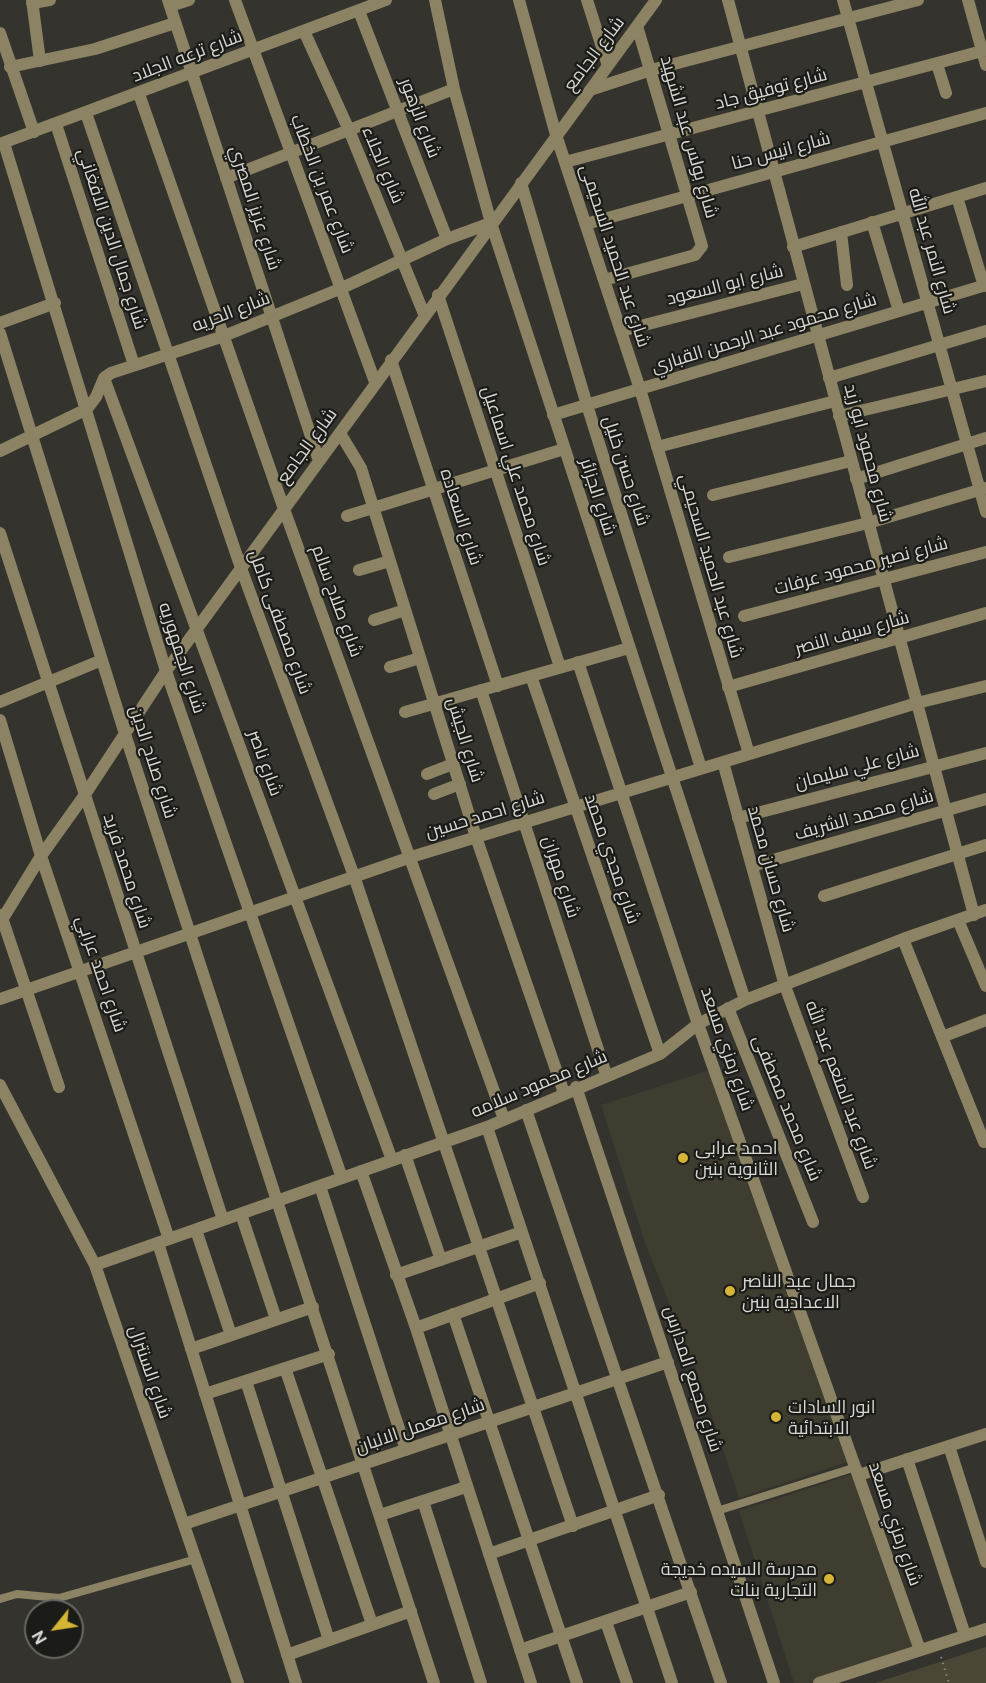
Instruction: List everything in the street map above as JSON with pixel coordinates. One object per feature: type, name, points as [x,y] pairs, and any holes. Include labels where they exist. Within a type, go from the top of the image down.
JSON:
[{"type":"street","points":[[40,61],[32,1],[50,0]]},
{"type":"street","points":[[169,3],[189,0]]},
{"type":"street","name":"شارع عمر بن الخطاب","points":[[235,0],[375,382]]},
{"type":"street","name":"شارع ترعه الجلاد","points":[[2,144],[386,0]]},
{"type":"street","name":"شارع الجزائر","points":[[435,0],[454,89],[491,224],[745,1000]]},
{"type":"street","name":"شارع عبد الحميد السحيمى","points":[[519,0],[556,135],[640,389]]},
{"type":"street","points":[[587,0],[608,66]]},
{"type":"street","name":"شارع الجامع","points":[[1,919],[166,671],[340,433],[390,360],[656,0]]},
{"type":"street","name":"شارع محمود ابو زيد","points":[[728,0],[756,111],[946,810],[958,853],[980,912]]},
{"type":"street","name":"شارع النمر عبد الله","points":[[843,0],[966,445],[983,489],[986,512]]},
{"type":"street","points":[[590,90],[651,70],[918,0]]},
{"type":"street","points":[[968,0],[984,51],[986,65]]},
{"type":"street","name":"شارع عزيز المصري","points":[[169,3],[319,461]]},
{"type":"street","name":"شارع الزهور","points":[[359,10],[447,239]]},
{"type":"street","points":[[10,67],[95,49],[175,23]]},
{"type":"street","name":"شارع بولس عبد الشهيد","points":[[604,280],[695,255],[702,246],[637,26]]},
{"type":"street","name":"شارع الجلاء","points":[[304,32],[349,130],[424,314]]},
{"type":"street","points":[[0,33],[34,132]]},
{"type":"street","name":"شارع توفيق جاد","points":[[565,162],[984,51]]},
{"type":"street","points":[[936,64],[946,93]]},
{"type":"street","points":[[226,178],[454,89]]},
{"type":"street","name":"شارع صلاح سالم","points":[[139,94],[284,509],[504,1119]]},
{"type":"street","name":"شارع مصطفى كامل","points":[[86,113],[241,568],[354,876],[573,1526]]},
{"type":"street","name":"شارع انيس حنا","points":[[586,224],[986,113]]},
{"type":"street","name":"شارع جمال الدين الافغاني","points":[[56,124],[134,365]]},
{"type":"street","name":"شارع الجمهوريه","points":[[2,144],[55,303],[166,671],[342,1178]]},
{"type":"street","name":"شارع حسن خليل","points":[[521,183],[587,405],[702,768]]},
{"type":"street","points":[[793,247],[986,188]]},
{"type":"street","points":[[957,196],[985,286]]},
{"type":"street","points":[[872,222],[899,311]]},
{"type":"street","name":"شارع الحريه","points":[[104,378],[111,373],[224,336],[272,317],[342,288],[447,239],[491,224]]},
{"type":"street","points":[[841,232],[847,285]]},
{"type":"street","name":"شارع ابو السعود","points":[[621,331],[803,284]]},
{"type":"street","name":"شارع محمود عبد الرحمن القباري","points":[[553,415],[985,286]]},
{"type":"street","name":"شارع محمد علي اسماعيل","points":[[438,295],[560,668]]},
{"type":"street","points":[[0,323],[55,303]]},
{"type":"street","points":[[829,378],[986,331]]},
{"type":"street","name":"شارع صلاح الدين","points":[[0,333],[125,734],[276,1201],[329,1354],[433,1681]]},
{"type":"street","name":"شارع السعاده","points":[[390,360],[498,686]]},
{"type":"street","points":[[0,451],[87,409],[96,398],[104,378]]},
{"type":"street","name":"شارع ناصر","points":[[104,378],[392,1160]]},
{"type":"street","points":[[839,416],[986,381]]},
{"type":"street","name":"شارع عبد الحميد السحيمي","points":[[640,389],[749,754]]},
{"type":"street","points":[[657,447],[835,401]]},
{"type":"street","name":"شارع الجيش","points":[[340,433],[361,468],[476,837],[564,1093]]},
{"type":"street","points":[[856,479],[986,438]]},
{"type":"street","points":[[347,516],[564,449]]},
{"type":"street","points":[[713,495],[851,461]]},
{"type":"street","points":[[729,557],[868,523],[983,489]]},
{"type":"street","name":"شارع محمد فريد","points":[[0,533],[223,1220]]},
{"type":"street","name":"شارع نصير محمود عرفات","points":[[744,616],[986,552]]},
{"type":"street","points":[[359,570],[390,561]]},
{"type":"street","points":[[374,620],[405,610]]},
{"type":"street","name":"شارع سيف النصر","points":[[728,687],[986,613]]},
{"type":"street","points":[[405,712],[629,648]]},
{"type":"street","points":[[390,667],[420,658]]},
{"type":"street","points":[[0,702],[102,660]]},
{"type":"street","name":"شارع رمزي مسعد","points":[[578,662],[698,1024],[920,1650]]},
{"type":"street","name":"شارع مجدي محمد","points":[[531,676],[660,1054]]},
{"type":"street","name":"شارع احمد حسين","points":[[0,999],[295,896],[524,821],[917,703],[986,686]]},
{"type":"street","name":"شارع مهران","points":[[481,690],[606,1074]]},
{"type":"street","name":"شارع احمد عرابي","points":[[0,720],[41,856],[81,970],[164,1241],[191,1349],[296,1683]]},
{"type":"street","name":"شارع علي سليمان","points":[[738,818],[986,753]]},
{"type":"street","name":"شارع حسان محمد","points":[[723,762],[785,986]]},
{"type":"street","points":[[427,774],[453,764]]},
{"type":"street","points":[[434,794],[460,784]]},
{"type":"street","name":"شارع محمد الشريف","points":[[752,866],[986,799]]},
{"type":"street","points":[[824,896],[986,844]]},
{"type":"street","name":"شارع محمود سلامه","points":[[94,1265],[487,1127],[606,1074],[660,1054],[698,1024],[745,1000],[980,912]]},
{"type":"street","points":[[1,919],[27,989],[59,1088]]},
{"type":"street","points":[[958,920],[986,986]]},
{"type":"street","points":[[903,939],[984,1142]]},
{"type":"street","name":"شارع عبد المنعم عبد الله","points":[[785,986],[863,1197]]},
{"type":"street","name":"شارع محمد مصطفى","points":[[728,1008],[813,1222]]},
{"type":"street","points":[[942,1037],[986,1020]]},
{"type":"street","name":"شارع السنترال","points":[[0,1085],[94,1265],[238,1683]]},
{"type":"street","name":"شارع مجمع المدارس","points":[[576,1087],[774,1683]]},
{"type":"street","points":[[526,1110],[722,1683]]},
{"type":"street","points":[[487,1127],[672,1683]]},
{"type":"street","points":[[405,1155],[441,1260]]},
{"type":"street","points":[[361,1171],[416,1328],[531,1683]]},
{"type":"street","points":[[320,1186],[406,1450]]},
{"type":"street","points":[[241,1214],[276,1319]]},
{"type":"street","points":[[196,1230],[231,1335]]},
{"type":"street","points":[[396,1275],[522,1232]]},
{"type":"street","points":[[416,1328],[540,1283]]},
{"type":"street","points":[[191,1349],[313,1307]]},
{"type":"street","points":[[453,1314],[577,1683]]},
{"type":"street","points":[[205,1394],[329,1354]]},
{"type":"street","name":"شارع معمل الالبان","points":[[184,1524],[668,1362]]},
{"type":"street","points":[[285,1368],[372,1624]]},
{"type":"street","points":[[246,1381],[329,1640]]},
{"type":"street","points":[[858,1471],[907,1459],[986,1434]]},
{"type":"street","points":[[949,1446],[986,1562]]},
{"type":"street","points":[[907,1459],[965,1635]]},
{"type":"street","points":[[380,1515],[466,1487]]},
{"type":"street","points":[[489,1554],[659,1495]]},
{"type":"street","points":[[423,1501],[481,1683]]},
{"type":"street","points":[[520,1650],[691,1592]]},
{"type":"street","points":[[287,1655],[411,1611]]},
{"type":"street","points":[[606,1622],[627,1683]]},
{"type":"street","points":[[819,1683],[965,1635],[985,1631]]},
{"type":"street","points":[[420,1683],[433,1681]]},
{"type":"lane","points":[[717,1510],[858,1471]]},
{"type":"lane","points":[[0,1599],[17,1594],[59,1598],[196,1559]]},
{"type":"path","points":[[937,1644],[949,1683]]},
{"type":"shaded area","points":[[719,1067],[854,1460],[739,1498],[698,1374],[646,1246],[601,1105]]},
{"type":"shaded area","name":"مدرسة السيده خديجة التجارية بنات","points":[[862,1471],[919,1648],[810,1683],[794,1683],[739,1511]]},
{"type":"shaded area","points":[[986,1647],[986,1683],[875,1683]]},
{"type":"place","name":"احمد عرابى الثانوية بنين","points":[[683,1158]]},
{"type":"place","name":"جمال عبد الناصر الاعدادية بنين","points":[[730,1291]]},
{"type":"place","name":"انور السادات الابتدائية","points":[[776,1417]]},
{"type":"place","name":"مدرسة السيده خديجة التجارية بنات","points":[[829,1579]]}]
